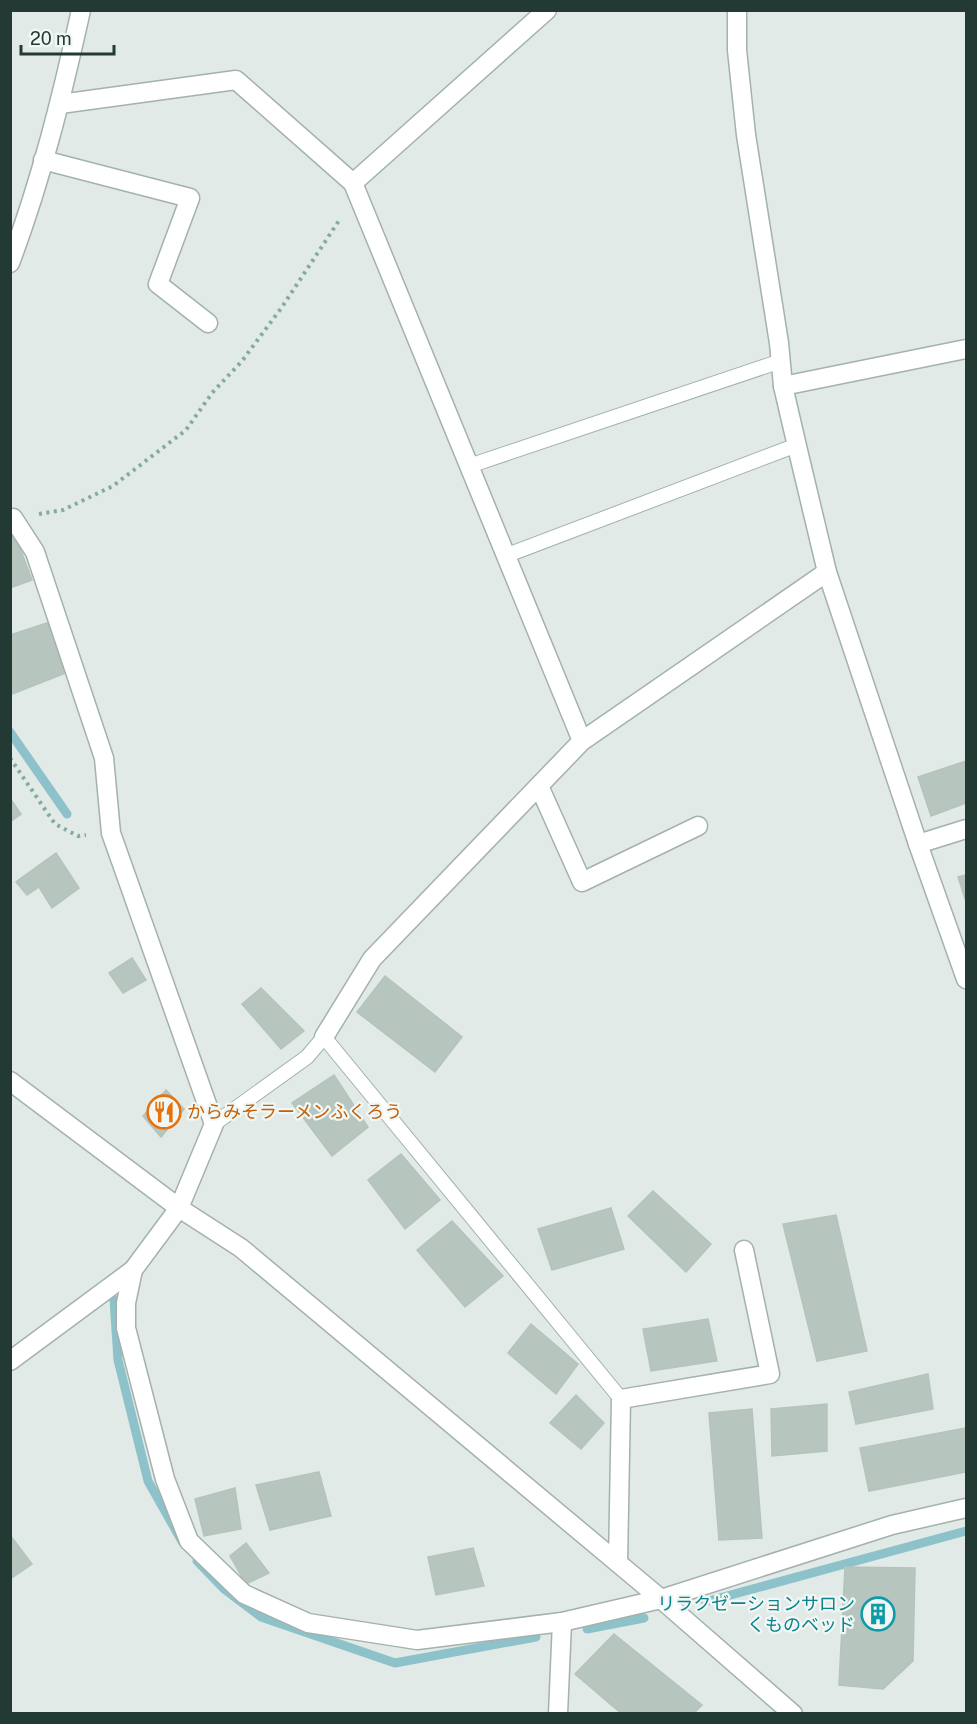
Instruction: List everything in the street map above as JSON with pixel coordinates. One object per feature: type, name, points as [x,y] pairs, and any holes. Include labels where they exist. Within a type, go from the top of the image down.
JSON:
[{"type":"street","points":[[10,263],[23,229],[60,104],[81,10]]},
{"type":"street","points":[[355,188],[547,10]]},
{"type":"street","points":[[736,10],[736,50],[746,135],[783,386],[796,445],[827,572],[966,979]]},
{"type":"street","points":[[60,104],[236,80],[355,188],[582,741]]},
{"type":"street","points":[[43,160],[190,198],[158,284],[208,323]]},
{"type":"street","points":[[783,386],[966,349]]},
{"type":"street","points":[[10,1361],[134,1270],[179,1208],[214,1124],[111,833],[104,758],[35,552],[12,517]]},
{"type":"street","points":[[324,1037],[372,959],[582,741],[827,572]]},
{"type":"street","points":[[539,786],[582,882],[698,826]]},
{"type":"street","points":[[918,844],[966,829]]},
{"type":"street","points":[[10,1081],[179,1208],[242,1248],[661,1599],[793,1713]]},
{"type":"street","points":[[618,1563],[621,1399],[770,1374],[744,1250]]},
{"type":"street","points":[[134,1270],[126,1303],[126,1328],[165,1479],[189,1541],[244,1594],[308,1623],[417,1640],[562,1622],[661,1599],[892,1525],[966,1508]]},
{"type":"street","points":[[558,1713],[562,1622]]},
{"type":"lane","points":[[469,466],[781,361]]},
{"type":"lane","points":[[506,555],[796,445]]},
{"type":"lane","points":[[214,1124],[306,1057],[324,1037],[621,1399]]},
{"type":"path","points":[[12,517],[63,510],[112,486],[186,430],[212,393],[242,362],[275,316],[355,188]]},
{"type":"path","points":[[10,758],[55,824],[78,836],[111,833]]},
{"type":"building","points":[[14,532],[32,580],[10,588],[10,533]]},
{"type":"building","points":[[50,622],[68,672],[10,695],[10,635]]},
{"type":"building","points":[[966,761],[966,803],[931,816],[918,777]]},
{"type":"building","points":[[10,798],[21,814],[10,822]]},
{"type":"building","points":[[56,853],[79,888],[52,908],[39,887],[27,895],[16,882]]},
{"type":"building","points":[[966,875],[966,902],[958,877]]},
{"type":"building","points":[[132,958],[146,980],[123,993],[109,973]]},
{"type":"building","points":[[385,976],[462,1037],[435,1072],[357,1012]]},
{"type":"building","points":[[261,988],[304,1031],[281,1049],[242,1004]]},
{"type":"building","points":[[334,1075],[368,1127],[332,1156],[292,1103]]},
{"type":"building","name":"からみそラーメンふくろう","points":[[166,1090],[184,1109],[161,1137],[143,1116]]},
{"type":"building","points":[[401,1154],[440,1200],[405,1229],[368,1180]]},
{"type":"building","points":[[653,1191],[711,1244],[686,1272],[628,1216]]},
{"type":"building","points":[[611,1208],[624,1249],[552,1270],[538,1229]]},
{"type":"building","points":[[836,1215],[867,1351],[817,1361],[783,1224]]},
{"type":"building","points":[[452,1221],[503,1276],[465,1307],[417,1250]]},
{"type":"building","points":[[708,1319],[717,1361],[651,1371],[643,1329]]},
{"type":"building","points":[[531,1324],[578,1364],[556,1394],[508,1353]]},
{"type":"building","points":[[928,1374],[933,1409],[856,1424],[849,1392]]},
{"type":"building","points":[[576,1395],[604,1423],[581,1449],[550,1423]]},
{"type":"building","points":[[827,1404],[827,1451],[772,1456],[771,1409]]},
{"type":"building","points":[[752,1409],[762,1538],[719,1540],[709,1413]]},
{"type":"building","points":[[966,1428],[966,1472],[869,1491],[860,1448]]},
{"type":"building","points":[[319,1472],[331,1516],[270,1530],[256,1485]]},
{"type":"building","points":[[235,1488],[241,1529],[204,1536],[195,1499]]},
{"type":"building","points":[[10,1535],[32,1564],[10,1579]]},
{"type":"building","points":[[246,1543],[269,1573],[246,1584],[230,1556]]},
{"type":"building","points":[[473,1548],[484,1586],[436,1595],[428,1557]]},
{"type":"building","name":"リラクゼーションサロン くものベッド","points":[[845,1567],[915,1568],[913,1661],[883,1689],[839,1685]]},
{"type":"building","points":[[614,1634],[702,1705],[693,1714],[622,1714],[575,1674]]},
{"type":"waterway","points":[[10,732],[67,814]]},
{"type":"waterway","points":[[114,1300],[118,1360],[148,1481],[183,1543]]},
{"type":"waterway","points":[[705,1602],[966,1531]]},
{"type":"waterway","points":[[197,1561],[224,1589],[261,1617],[395,1663],[536,1637]]},
{"type":"waterway","points":[[587,1629],[644,1618]]},
{"type":"place","name":"からみそラーメンふくろう","points":[[164,1112]]},
{"type":"place","name":"リラクゼーションサロン くものベッド","points":[[878,1614]]}]
